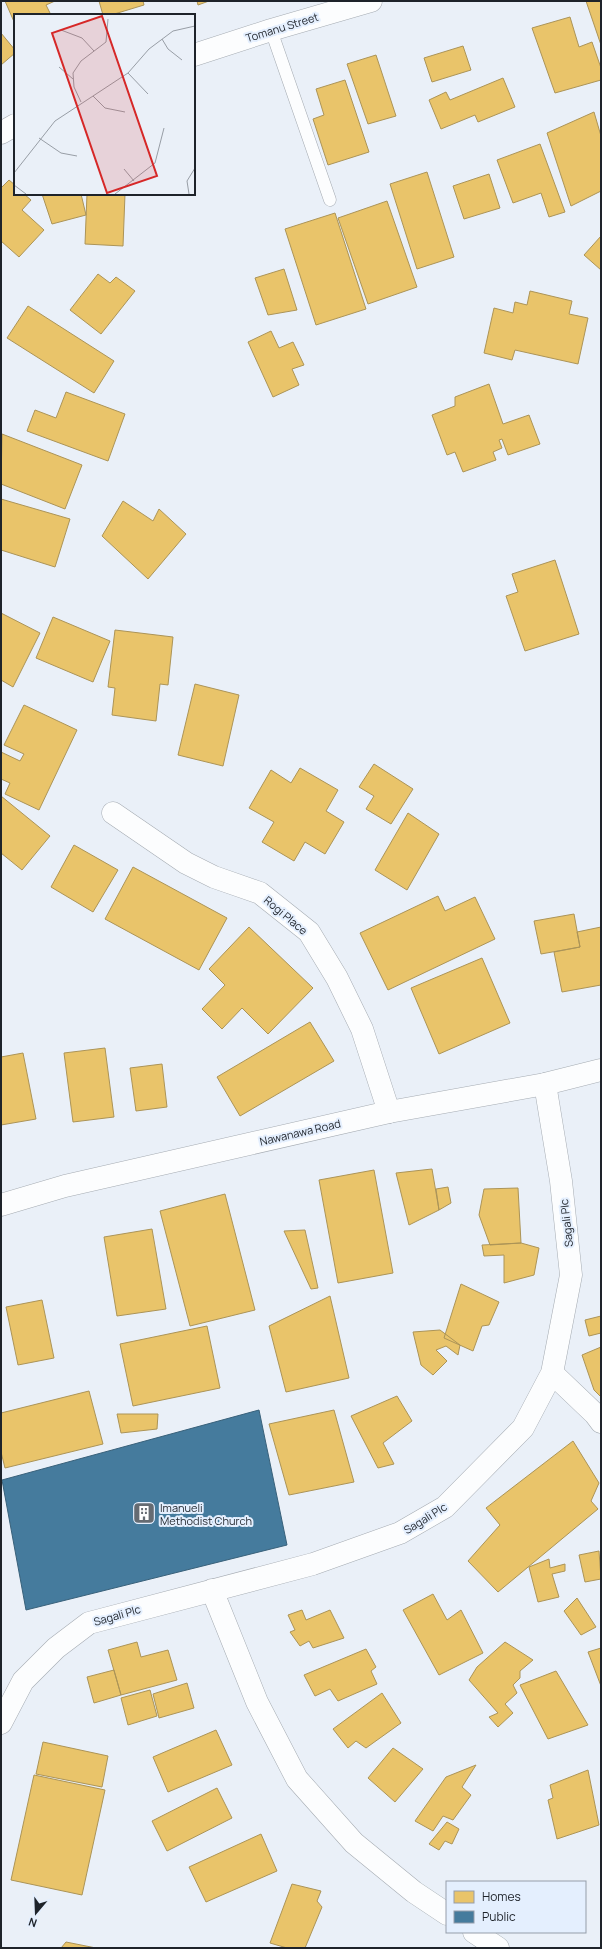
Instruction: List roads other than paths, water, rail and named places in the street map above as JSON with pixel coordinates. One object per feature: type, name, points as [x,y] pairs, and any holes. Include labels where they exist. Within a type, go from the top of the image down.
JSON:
[{"type":"street","name":"Tomanu Street","points":[[195,55],[271,30],[371,1]]},
{"type":"street","points":[[1,133],[14,126]]},
{"type":"street","name":"Rogi Place","points":[[113,813],[186,863],[214,877],[260,894],[309,932],[338,978],[362,1029],[389,1112]]},
{"type":"street","name":"Nawanawa Road","points":[[1,1205],[66,1186],[389,1112],[545,1084],[601,1070]]},
{"type":"street","name":"Sagali Plc","points":[[1,1723],[23,1682],[56,1648],[89,1623],[313,1564],[393,1536],[445,1507],[523,1428],[552,1373],[571,1275],[561,1181],[545,1084]]},
{"type":"street","points":[[552,1373],[595,1414],[601,1422]]},
{"type":"street","points":[[212,1590],[257,1702],[297,1779],[354,1843],[414,1892],[446,1913]]},
{"type":"street","points":[[476,1933],[498,1948]]},
{"type":"lane","points":[[271,30],[330,200]]},
{"type":"place","name":"Imanueli Methodist Church","points":[[144,1513]]}]
